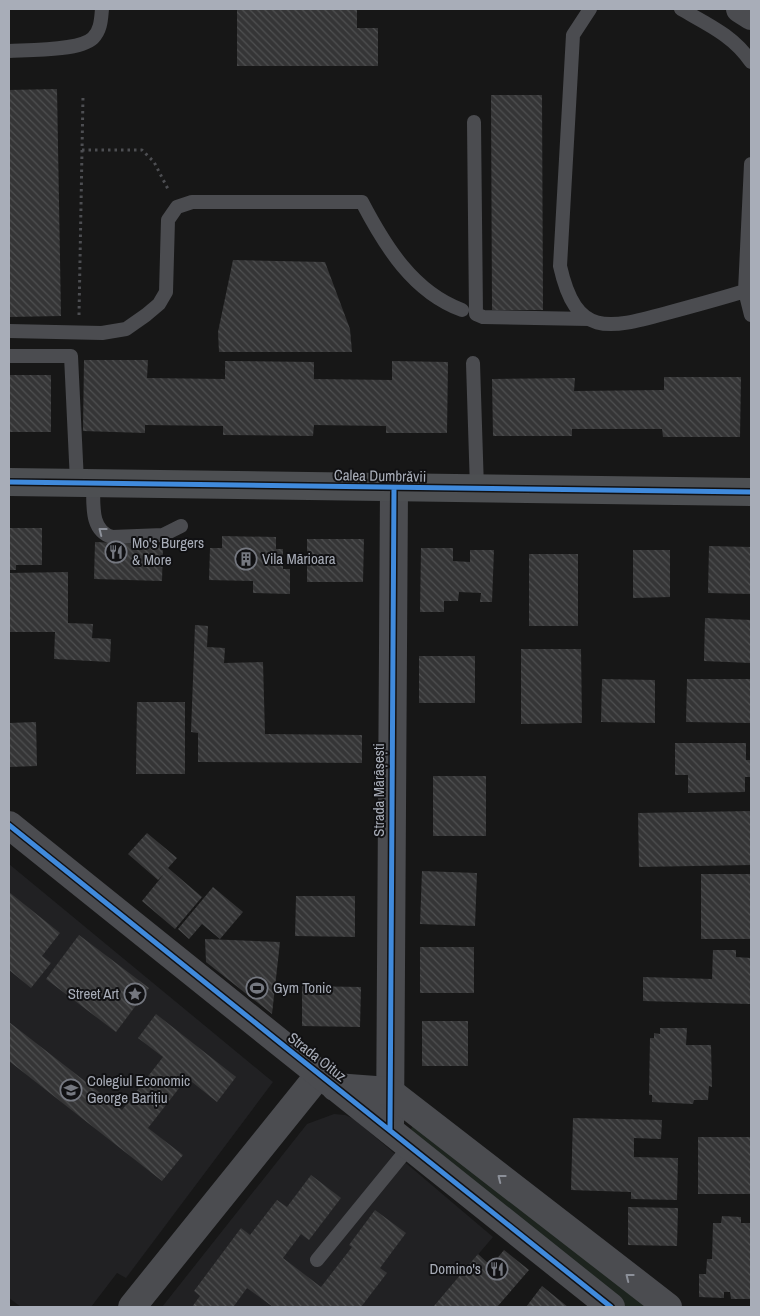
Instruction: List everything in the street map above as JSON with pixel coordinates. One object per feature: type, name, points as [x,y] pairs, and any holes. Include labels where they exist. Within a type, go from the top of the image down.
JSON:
[{"type":"main road","name":"Calea Dumbrăvii","points":[[9,482],[751,492]]},
{"type":"street","points":[[740,9],[751,16]]},
{"type":"street","name":"Strada Mărășești","points":[[394,488],[389,1091],[400,1138]]},
{"type":"street","name":"Strada Oituz","points":[[9,825],[327,1082],[400,1138],[610,1307]]},
{"type":"street","points":[[134,1304],[327,1082]]},
{"type":"street","name":"Strada Oituz","points":[[327,1082],[389,1091]]},
{"type":"street","points":[[389,1091],[668,1307]]},
{"type":"lane","points":[[9,51],[77,45],[93,38],[101,23],[102,9]]},
{"type":"lane","points":[[589,319],[569,298],[560,266],[573,35],[590,9]]},
{"type":"lane","points":[[681,9],[724,34],[742,48],[751,62]]},
{"type":"lane","points":[[474,122],[476,314],[483,317],[589,319],[601,324],[623,325],[745,292]]},
{"type":"lane","points":[[751,164],[745,292],[751,315]]},
{"type":"lane","points":[[9,331],[102,333],[126,329],[159,304],[166,292],[168,220],[177,207],[192,202],[362,202],[382,239],[400,266],[448,305],[462,310]]},
{"type":"lane","points":[[9,356],[70,356],[85,482],[96,525],[104,534],[112,537],[163,536],[181,526]]},
{"type":"lane","points":[[473,362],[477,489]]},
{"type":"lane","points":[[317,1260],[400,1138]]},
{"type":"path","points":[[79,333],[83,96]]},
{"type":"path","points":[[82,150],[142,150],[154,162],[177,207]]},
{"type":"shaded area","points":[[9,864],[273,1082],[126,1278],[117,1273],[91,1307],[21,1307],[9,1298]]},
{"type":"shaded area","points":[[334,1114],[345,1115],[354,1119],[493,1237],[433,1307],[162,1307],[307,1124]]},
{"type":"shaded area","points":[[416,1121],[652,1307],[625,1307],[409,1132]]},
{"type":"building","points":[[237,9],[357,9],[357,28],[378,28],[378,66],[237,66]]},
{"type":"building","points":[[57,89],[61,316],[9,317],[9,90]]},
{"type":"building","points":[[491,95],[542,95],[543,310],[492,310]]},
{"type":"building","points":[[233,260],[325,262],[350,329],[352,352],[219,352],[218,332]]},
{"type":"building","points":[[84,360],[148,360],[147,378],[225,379],[225,361],[314,362],[314,379],[392,380],[392,361],[448,362],[447,433],[386,433],[386,426],[314,425],[313,436],[223,435],[223,426],[145,425],[145,433],[83,431]]},
{"type":"building","points":[[9,375],[51,375],[51,432],[9,432]]},
{"type":"building","points":[[664,377],[741,377],[740,437],[663,437],[662,429],[572,429],[572,436],[493,436],[492,379],[575,378],[574,391],[664,390]]},
{"type":"building","points":[[9,528],[42,528],[42,565],[16,565],[16,570],[9,570]]},
{"type":"building","name":"Vila Mărioara","points":[[222,536],[276,537],[276,549],[283,549],[283,569],[290,569],[290,594],[253,593],[253,581],[209,580],[210,548],[222,548]]},
{"type":"building","points":[[307,539],[364,539],[363,582],[307,582]]},
{"type":"building","points":[[95,542],[163,545],[162,581],[94,579]]},
{"type":"building","points":[[709,546],[751,547],[751,594],[708,593]]},
{"type":"building","points":[[421,548],[453,548],[453,561],[470,562],[470,550],[494,550],[492,602],[480,602],[481,593],[459,592],[458,601],[444,601],[444,612],[420,612]]},
{"type":"building","points":[[633,550],[670,550],[670,597],[633,598]]},
{"type":"building","points":[[529,554],[578,554],[578,626],[529,626]]},
{"type":"building","points":[[68,572],[68,623],[93,624],[92,638],[111,639],[110,662],[54,659],[55,632],[9,632],[9,573]]},
{"type":"building","points":[[705,618],[751,620],[751,663],[704,661]]},
{"type":"building","points":[[195,625],[208,626],[207,647],[225,648],[224,663],[263,662],[265,734],[362,735],[362,763],[198,762],[198,733],[191,732]]},
{"type":"building","points":[[521,649],[581,649],[582,723],[521,724]]},
{"type":"building","points":[[419,656],[475,656],[475,703],[419,703]]},
{"type":"building","points":[[602,679],[655,680],[655,723],[601,722]]},
{"type":"building","points":[[687,679],[751,679],[751,723],[686,722]]},
{"type":"building","points":[[137,702],[185,702],[185,774],[136,774]]},
{"type":"building","points":[[36,722],[37,766],[9,767],[9,723]]},
{"type":"building","points":[[675,743],[746,743],[746,760],[751,760],[751,777],[745,777],[745,792],[688,793],[688,775],[675,775]]},
{"type":"building","points":[[433,776],[486,776],[486,836],[433,836]]},
{"type":"building","points":[[751,811],[751,865],[639,867],[638,813]]},
{"type":"building","points":[[147,833],[177,858],[168,868],[202,897],[175,929],[142,901],[164,874],[158,880],[128,854]]},
{"type":"building","points":[[422,871],[477,873],[475,926],[420,924]]},
{"type":"building","points":[[701,874],[751,874],[751,939],[701,939]]},
{"type":"building","points":[[213,887],[243,912],[220,939],[202,924],[189,939],[178,929]]},
{"type":"building","points":[[9,892],[60,933],[42,956],[51,963],[31,988],[9,970]]},
{"type":"building","points":[[296,896],[355,896],[355,937],[295,936]]},
{"type":"building","points":[[79,935],[149,988],[116,1032],[46,979]]},
{"type":"building","name":"Gym Tonic","points":[[205,939],[280,942],[272,1014],[206,962]]},
{"type":"building","points":[[420,947],[474,947],[474,993],[420,993]]},
{"type":"building","points":[[713,950],[736,950],[736,957],[751,958],[751,1004],[643,1001],[643,977],[712,979]]},
{"type":"building","points":[[302,986],[361,987],[360,1027],[302,1026]]},
{"type":"building","name":"Colegiul Economic George Barițiu","points":[[156,1014],[236,1077],[217,1102],[187,1078],[148,1128],[183,1155],[162,1181],[9,1061],[9,1022],[122,1110],[163,1057],[138,1038]]},
{"type":"building","points":[[422,1021],[468,1021],[468,1066],[422,1066]]},
{"type":"building","points":[[660,1028],[687,1028],[686,1045],[711,1045],[712,1087],[709,1086],[708,1100],[694,1100],[693,1104],[652,1102],[652,1095],[649,1095],[650,1038],[654,1038],[654,1033],[660,1034]]},
{"type":"building","points":[[573,1118],[662,1120],[661,1139],[634,1138],[634,1157],[678,1158],[677,1200],[631,1199],[631,1192],[571,1190]]},
{"type":"building","points":[[698,1137],[751,1137],[751,1194],[698,1194]]},
{"type":"building","points":[[311,1175],[341,1198],[309,1240],[301,1234],[283,1258],[321,1287],[352,1247],[349,1245],[375,1210],[406,1233],[380,1268],[387,1273],[361,1307],[273,1307],[247,1288],[234,1306],[236,1307],[192,1307],[200,1296],[194,1291],[241,1228],[250,1235],[277,1200],[287,1207]]},
{"type":"building","points":[[628,1207],[678,1208],[677,1246],[628,1245]]},
{"type":"building","points":[[722,1216],[741,1217],[741,1223],[751,1223],[751,1299],[731,1299],[730,1292],[724,1292],[724,1298],[699,1297],[699,1274],[706,1274],[707,1259],[712,1259],[713,1223],[721,1223]]},
{"type":"building","points":[[504,1250],[529,1270],[497,1307],[433,1307],[478,1254],[491,1266]]},
{"type":"building","points":[[542,1286],[568,1307],[526,1307]]},
{"type":"cycle path","points":[[9,482],[751,492]]},
{"type":"cycle path","points":[[390,1129],[394,488]]},
{"type":"cycle path","points":[[9,825],[611,1307]]},
{"type":"place","name":"Mo's Burgers & More","points":[[116,552]]},
{"type":"place","name":"Vila Mărioara","points":[[246,559]]},
{"type":"place","name":"Gym Tonic","points":[[257,988]]},
{"type":"place","name":"Street Art","points":[[135,994]]},
{"type":"place","name":"Colegiul Economic George Barițiu","points":[[71,1090]]},
{"type":"place","name":"Domino's","points":[[497,1269]]}]
